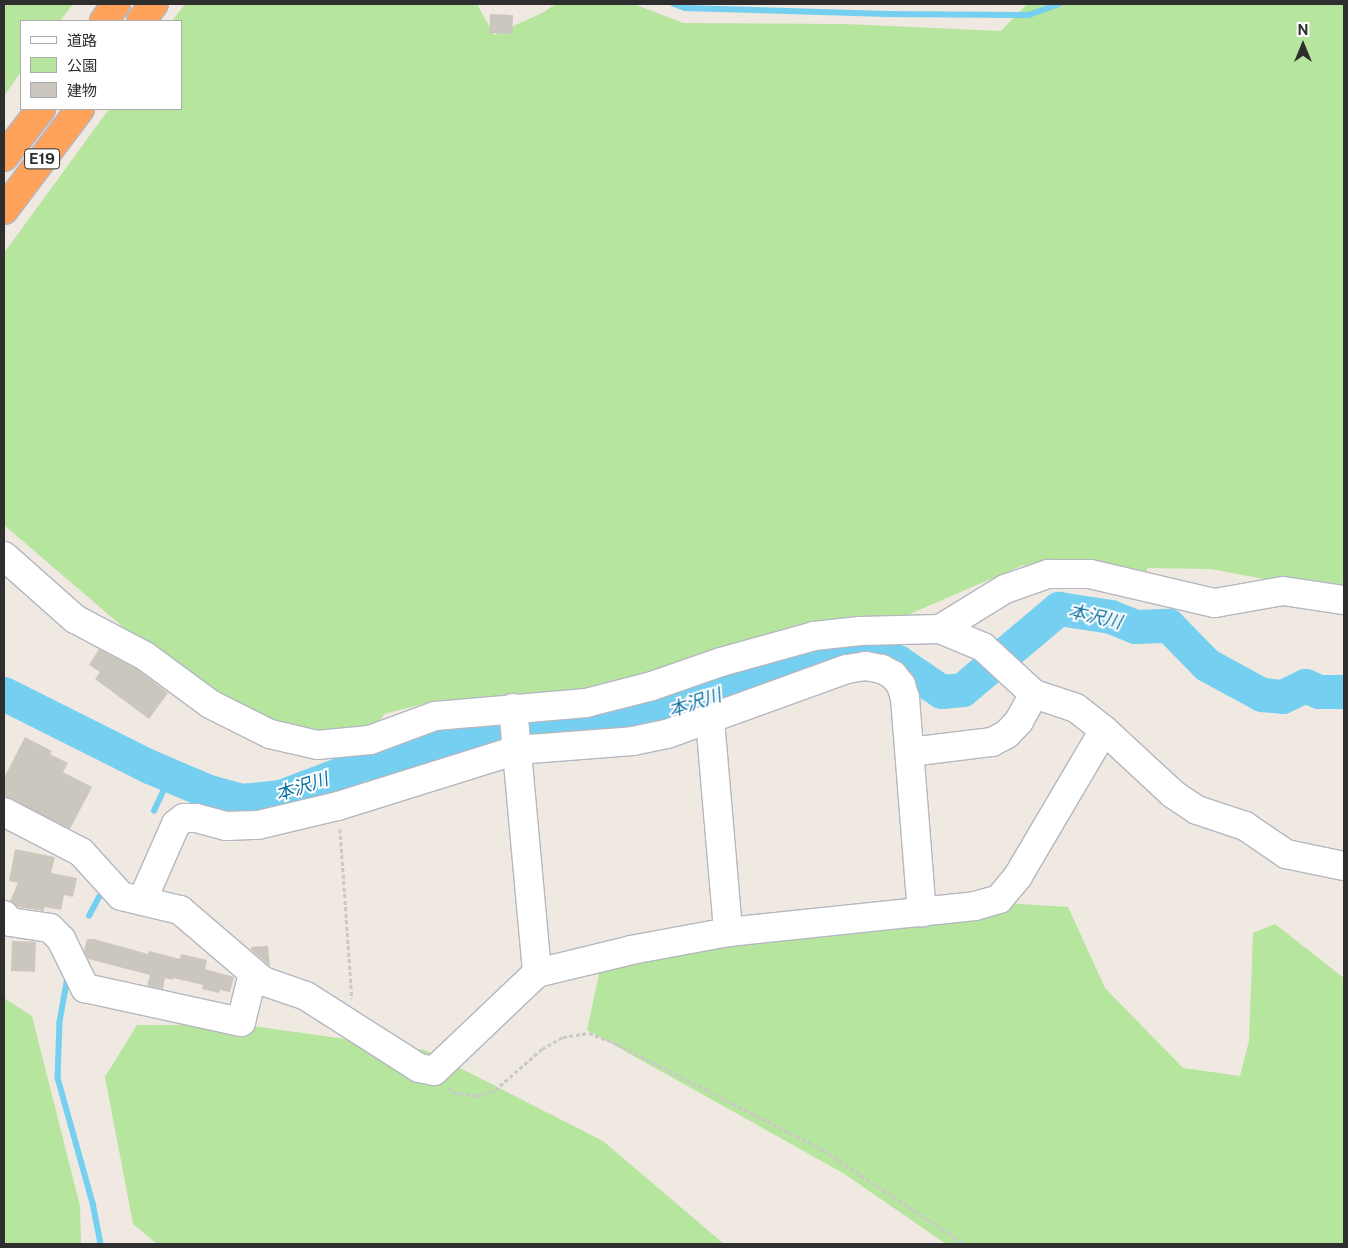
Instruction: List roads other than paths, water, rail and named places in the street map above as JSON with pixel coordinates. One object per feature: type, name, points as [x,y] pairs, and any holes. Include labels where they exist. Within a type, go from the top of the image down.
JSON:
[{"type":"highway","points":[[105,20],[116,4]]},
{"type":"highway","points":[[142,20],[154,4]]},
{"type":"highway","name":"E19","points":[[4,158],[40,110]]},
{"type":"highway","name":"E19","points":[[4,210],[79,110]]},
{"type":"street","points":[[4,556],[75,619],[145,656],[210,704],[270,734],[317,745],[370,740],[435,716],[586,703],[652,686],[721,662],[814,636],[860,631],[940,629],[983,647],[1034,694],[1076,708],[1104,730],[1174,794],[1197,810],[1245,826],[1286,854],[1344,866]]},
{"type":"street","points":[[940,629],[1005,589],[1048,574],[1090,574],[1215,603],[1283,590],[1344,600]]},
{"type":"street","points":[[142,901],[176,824],[184,818],[196,818],[226,826],[242,827],[338,806],[517,750],[634,741],[667,734],[847,669],[866,666],[882,669],[893,675],[901,685],[905,698],[922,912]]},
{"type":"street","points":[[910,752],[992,742],[1007,734],[1019,721],[1034,694]]},
{"type":"street","points":[[513,708],[537,973]]},
{"type":"street","points":[[710,720],[728,932]]},
{"type":"street","points":[[4,812],[81,852],[121,896],[180,910],[262,981],[306,996],[419,1068],[434,1071],[537,973],[631,950],[728,932],[975,906],[999,898],[1018,876],[1104,730]]},
{"type":"street","points":[[4,914],[10,922],[50,928],[61,938],[85,988],[240,1022],[253,974]]},
{"type":"waterway","points":[[674,4],[685,8],[888,14],[1029,15],[1060,4]]},
{"type":"waterway","name":"本沢川","points":[[4,694],[150,767],[209,792],[242,801],[281,797],[342,774],[392,762],[469,735],[501,729],[607,725],[668,713],[842,652],[873,653],[898,662],[942,692],[963,690],[1059,609],[1111,617],[1136,627],[1169,626],[1207,665],[1262,695],[1283,697],[1306,686],[1319,692],[1344,692]]},
{"type":"waterway","points":[[154,811],[170,776]]},
{"type":"waterway","points":[[89,916],[102,892]]},
{"type":"waterway","points":[[68,977],[60,1022],[58,1078],[93,1203],[101,1244]]}]
